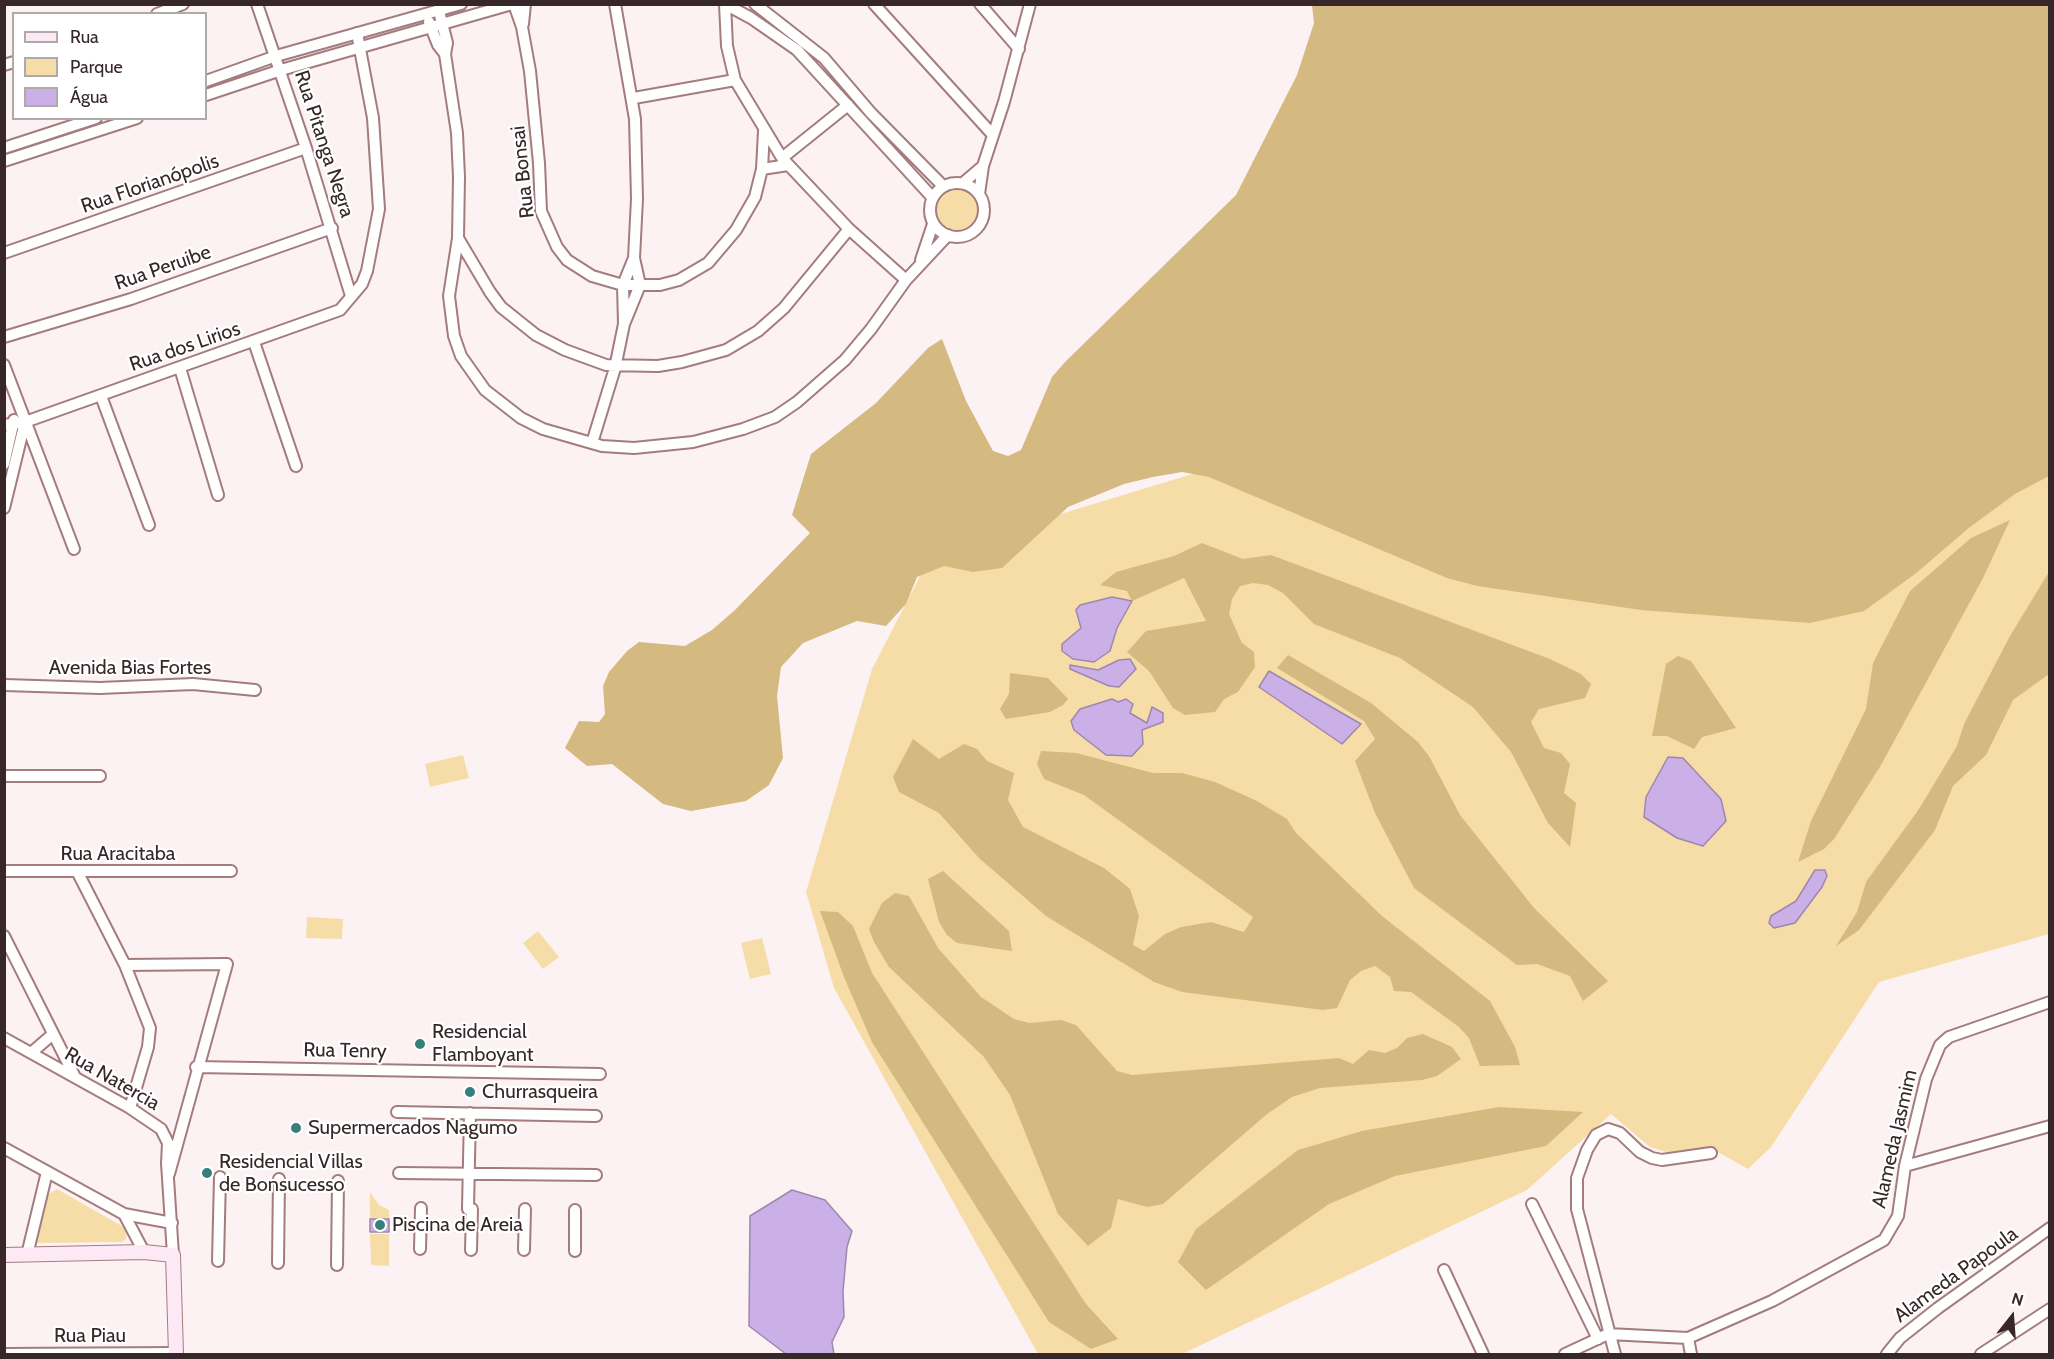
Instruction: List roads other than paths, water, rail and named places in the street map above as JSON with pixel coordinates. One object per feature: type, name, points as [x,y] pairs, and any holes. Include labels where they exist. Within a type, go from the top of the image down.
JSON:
[{"type":"street","points":[[162,12],[183,4]]},
{"type":"street","name":"Rua Pitanga Negra","points":[[258,4],[332,228],[351,296]]},
{"type":"street","points":[[207,81],[276,57],[461,4]]},
{"type":"street","points":[[207,95],[281,70],[513,4],[522,27]]},
{"type":"street","points":[[522,27],[525,4]]},
{"type":"street","points":[[592,443],[615,365],[624,324],[640,285],[634,258],[637,199],[634,98],[615,4]]},
{"type":"street","points":[[725,4],[727,46],[735,81],[764,131],[785,161],[849,229],[906,280]]},
{"type":"street","points":[[725,4],[751,18],[797,50],[932,197]]},
{"type":"street","points":[[755,4],[824,58],[871,113],[943,186]]},
{"type":"street","points":[[874,4],[992,134]]},
{"type":"street","points":[[980,4],[1019,48]]},
{"type":"street","points":[[983,166],[963,183],[943,186],[932,197],[930,216],[933,224],[948,235],[964,236],[978,227],[984,211],[979,194],[983,166],[1030,4]]},
{"type":"street","points":[[439,11],[447,43],[445,54]]},
{"type":"street","points":[[427,14],[445,54],[457,133],[458,238],[450,277],[450,315],[460,356],[471,373],[502,406],[521,418],[562,436],[592,443],[634,448],[659,447],[743,429],[775,417],[797,402],[845,360],[920,263],[948,235]]},
{"type":"street","name":"Rua Bonsai","points":[[522,27],[536,123],[540,199],[544,223],[567,260],[592,276],[623,285],[640,285],[679,280],[708,263],[736,230],[755,197],[762,169],[764,131]]},
{"type":"street","name":"Rua dos Lirios","points":[[8,425],[25,422],[101,396],[340,310],[362,284],[367,271],[379,209],[377,146],[357,33]]},
{"type":"street","points":[[231,72],[236,85]]},
{"type":"street","points":[[634,98],[735,81]]},
{"type":"street","points":[[762,169],[785,161],[848,105]]},
{"type":"street","points":[[4,148],[90,120]]},
{"type":"street","points":[[4,161],[131,120]]},
{"type":"street","name":"Rua Florianópolis","points":[[4,253],[306,148]]},
{"type":"street","points":[[963,183],[979,194]]},
{"type":"street","points":[[920,263],[933,224]]},
{"type":"street","name":"Rua Peruibe","points":[[4,337],[131,299],[332,228]]},
{"type":"street","points":[[458,238],[490,292],[524,326],[565,350],[606,365],[658,366],[726,350],[742,342],[784,308],[849,229]]},
{"type":"street","points":[[624,324],[623,285],[634,258]]},
{"type":"street","points":[[254,342],[296,466]]},
{"type":"street","points":[[4,364],[19,409],[74,549]]},
{"type":"street","points":[[180,368],[218,495]]},
{"type":"street","points":[[101,396],[149,525]]},
{"type":"street","points":[[4,464],[8,425],[19,409]]},
{"type":"street","points":[[4,508],[25,422]]},
{"type":"street","name":"Avenida Bias Fortes","points":[[4,685],[100,688],[193,684],[255,690]]},
{"type":"street","points":[[4,776],[100,776]]},
{"type":"street","name":"Rua Aracitaba","points":[[4,871],[78,873],[231,871]]},
{"type":"street","points":[[78,873],[125,965],[150,1028],[148,1047],[130,1108]]},
{"type":"street","points":[[4,936],[75,1077]]},
{"type":"street","points":[[125,965],[227,964],[196,1067],[169,1174]]},
{"type":"street","name":"Alameda Jasmim","points":[[1603,1336],[1688,1338],[1772,1301],[1884,1240],[1898,1216],[1905,1166],[1926,1079],[1940,1045],[1948,1037],[2049,1002]]},
{"type":"street","points":[[31,1053],[53,1034]]},
{"type":"street","name":"Rua Natercia","points":[[4,1038],[130,1108],[161,1129],[166,1137],[173,1256]]},
{"type":"street","name":"Rua Tenry","points":[[196,1067],[600,1074]]},
{"type":"street","points":[[397,1112],[596,1116]]},
{"type":"street","points":[[470,1113],[468,1174],[471,1250]]},
{"type":"street","points":[[1905,1166],[2049,1126]]},
{"type":"street","points":[[1603,1336],[1577,1209],[1577,1178],[1592,1141],[1602,1130],[1608,1129],[1620,1133],[1640,1152],[1652,1158],[1662,1160],[1711,1152]]},
{"type":"street","points":[[5,1149],[124,1214],[172,1223]]},
{"type":"street","points":[[27,1255],[47,1172]]},
{"type":"street","points":[[399,1173],[596,1175]]},
{"type":"street","points":[[219,1261],[220,1177]]},
{"type":"street","points":[[278,1263],[279,1179]]},
{"type":"street","points":[[337,1265],[338,1181]]},
{"type":"street","points":[[1532,1204],[1615,1354]]},
{"type":"street","points":[[420,1249],[421,1208]]},
{"type":"street","points":[[524,1250],[525,1209]]},
{"type":"street","points":[[575,1210],[575,1251]]},
{"type":"street","points":[[124,1214],[144,1252]]},
{"type":"street","name":"Alameda Papoula","points":[[1887,1354],[1900,1338],[1938,1308],[2007,1261],[2049,1227]]},
{"type":"street","points":[[4,1255],[144,1252],[173,1256],[176,1354]]},
{"type":"street","points":[[1444,1270],[1483,1354]]},
{"type":"street","points":[[1981,1354],[2049,1309]]},
{"type":"street","points":[[1565,1354],[1603,1336]]},
{"type":"street","points":[[1688,1338],[1691,1354]]},
{"type":"street","name":"Rua Piau","points":[[4,1354],[176,1354]]},
{"type":"water","points":[[1112,597],[1132,601],[1117,628],[1110,651],[1094,662],[1073,659],[1062,651],[1062,644],[1081,628],[1076,610],[1080,605]]},
{"type":"water","points":[[1130,659],[1136,669],[1119,687],[1109,686],[1070,669],[1070,665],[1098,670],[1119,660]]},
{"type":"water","points":[[1269,671],[1361,724],[1342,744],[1259,687]]},
{"type":"water","points":[[1112,699],[1118,702],[1126,699],[1133,704],[1130,713],[1147,723],[1152,707],[1163,713],[1163,722],[1142,730],[1143,744],[1132,756],[1106,755],[1074,730],[1071,721],[1080,709]]},
{"type":"water","points":[[1668,757],[1683,758],[1721,799],[1726,821],[1703,846],[1677,838],[1644,817],[1646,797]]},
{"type":"water","points":[[1815,870],[1825,870],[1827,876],[1822,887],[1795,923],[1774,928],[1769,923],[1771,916],[1796,901]]},
{"type":"water","points":[[792,1190],[825,1200],[852,1231],[847,1247],[843,1291],[844,1317],[832,1342],[834,1354],[786,1354],[749,1326],[750,1216]]},
{"type":"water","name":"Piscina de Areia","points":[[370,1219],[389,1219],[389,1232],[370,1232]]},
{"type":"place","name":"Residencial Flamboyant","points":[[420,1044]]},
{"type":"place","name":"Churrasqueira","points":[[470,1092]]},
{"type":"place","name":"Supermercados Nagumo","points":[[296,1128]]},
{"type":"place","name":"Residencial Villas de Bonsucesso","points":[[207,1173]]},
{"type":"place","name":"Piscina de Areia","points":[[380,1225]]}]
